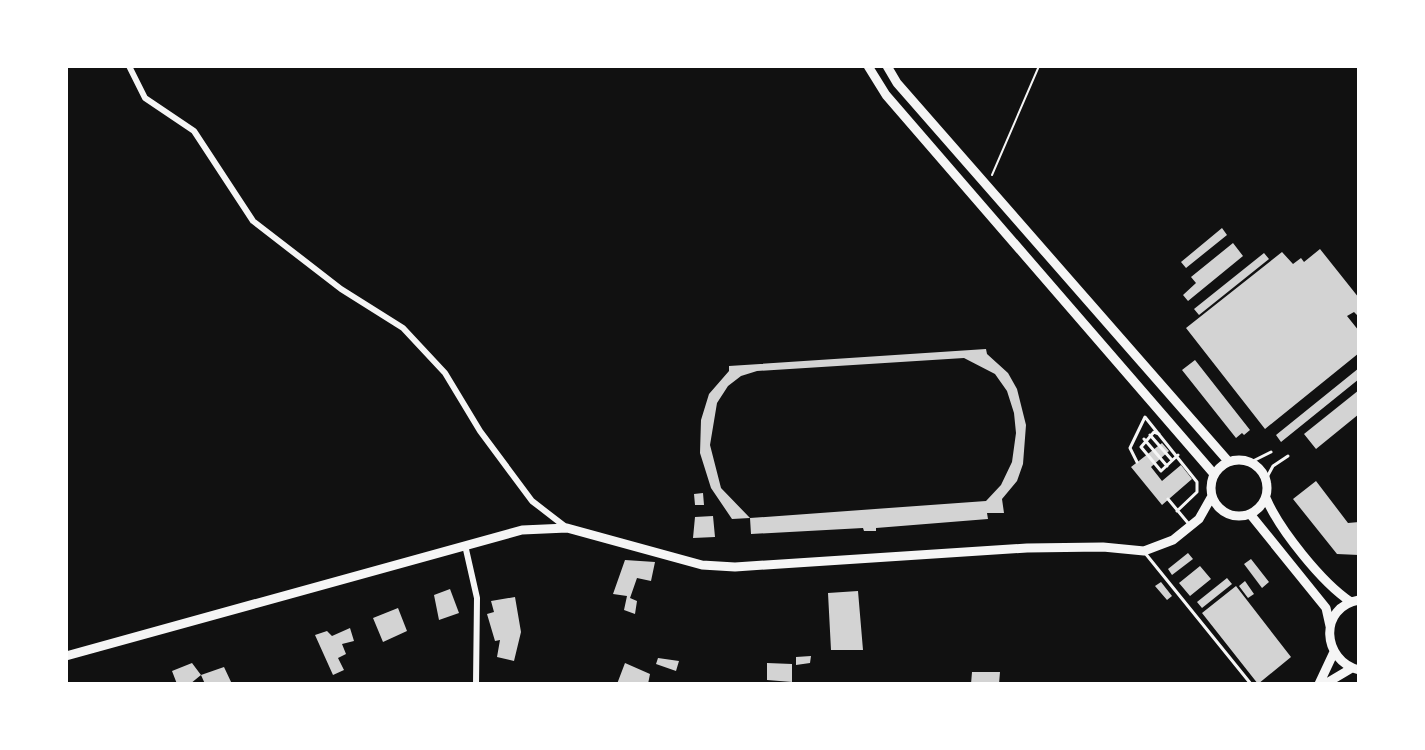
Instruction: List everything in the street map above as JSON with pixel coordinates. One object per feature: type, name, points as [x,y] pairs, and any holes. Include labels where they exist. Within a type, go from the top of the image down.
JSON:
[{"type":"main road","points":[[868,66],[886,95],[1214,474]]},
{"type":"main road","points":[[887,66],[987,186],[1228,461]]},
{"type":"main road","points":[[66,656],[522,530],[567,528],[702,565],[735,567],[1015,549],[1103,547],[1144,551],[1173,540],[1199,519],[1212,496],[1214,474],[1228,461],[1251,462],[1266,479],[1266,498],[1274,515],[1336,592],[1355,601]]},
{"type":"main road","points":[[1212,496],[1225,512]]},
{"type":"main road","points":[[1199,519],[1225,512],[1238,516],[1250,514],[1266,498]]},
{"type":"main road","points":[[1250,514],[1326,608],[1334,652],[1322,684]]},
{"type":"main road","points":[[1330,626],[1340,609],[1355,601]]},
{"type":"main road","points":[[1322,684],[1356,669],[1334,652]]},
{"type":"street","points":[[129,66],[145,98],[194,131],[253,221],[341,289],[403,328],[445,373],[480,431],[532,501],[567,528]]},
{"type":"street","points":[[465,545],[477,598],[476,684]]},
{"type":"lane","points":[[1137,462],[1130,448],[1140,421],[1145,417],[1197,482],[1197,492],[1177,511]]},
{"type":"lane","points":[[1161,435],[1150,435],[1144,439],[1142,448],[1161,471],[1178,455]]},
{"type":"lane","points":[[1150,435],[1172,461]]},
{"type":"lane","points":[[1144,439],[1167,466]]},
{"type":"lane","points":[[1251,462],[1271,452]]},
{"type":"lane","points":[[1266,479],[1273,466],[1288,456]]},
{"type":"lane","points":[[1168,499],[1190,526]]},
{"type":"lane","points":[[1144,551],[1251,684]]},
{"type":"path","points":[[987,186],[1039,66]]},
{"type":"building","points":[[1222,228],[1227,235],[1186,268],[1181,262]]},
{"type":"building","points":[[1233,243],[1243,256],[1188,301],[1183,295],[1196,283],[1191,277]]},
{"type":"building","points":[[1320,249],[1359,298],[1359,317],[1354,312],[1347,316],[1359,331],[1359,353],[1265,429],[1186,328],[1282,252],[1293,264],[1301,258],[1304,262]]},
{"type":"building","points":[[1264,253],[1269,259],[1199,315],[1194,309]]},
{"type":"building","points":[[986,349],[987,354],[1008,373],[1017,389],[1026,425],[1023,464],[1017,481],[1002,499],[1004,513],[987,513],[988,519],[876,528],[876,531],[864,531],[863,528],[751,534],[750,518],[732,519],[711,488],[700,453],[701,420],[709,394],[729,371],[729,366]],"holes":[[[964,358],[995,374],[1007,391],[1016,433],[1012,462],[1001,485],[986,501],[750,518],[721,488],[710,445],[717,403],[728,386],[741,376],[757,371]]]},
{"type":"building","points":[[1195,360],[1250,430],[1244,435],[1242,433],[1236,438],[1182,370]]},
{"type":"building","points":[[1359,368],[1359,379],[1281,442],[1276,435]]},
{"type":"building","points":[[1359,390],[1359,414],[1316,449],[1304,434]]},
{"type":"building","points":[[1162,443],[1169,451],[1151,467],[1162,481],[1181,465],[1192,479],[1162,505],[1131,467]]},
{"type":"building","points":[[1316,481],[1348,523],[1359,522],[1359,555],[1337,554],[1293,499]]},
{"type":"building","points":[[703,493],[704,505],[695,505],[694,494]]},
{"type":"building","points":[[713,516],[715,537],[693,538],[695,517]]},
{"type":"building","points":[[1188,553],[1193,559],[1172,575],[1168,569]]},
{"type":"building","points":[[1251,559],[1269,582],[1262,588],[1244,564]]},
{"type":"building","points":[[625,560],[655,562],[651,581],[637,578],[630,598],[637,601],[635,614],[624,610],[627,596],[613,594]]},
{"type":"building","points":[[1200,566],[1211,579],[1190,596],[1179,583]]},
{"type":"building","points":[[1227,578],[1232,584],[1202,608],[1197,602]]},
{"type":"building","points":[[1245,581],[1254,594],[1248,598],[1239,586]]},
{"type":"building","points":[[1161,582],[1172,596],[1167,600],[1155,586]]},
{"type":"building","points":[[1236,586],[1291,657],[1258,684],[1202,613]]},
{"type":"building","points":[[450,589],[459,613],[439,620],[434,595]]},
{"type":"building","points":[[858,591],[863,650],[831,650],[828,593]]},
{"type":"building","points":[[515,597],[521,632],[514,661],[497,657],[500,640],[495,641],[487,614],[494,612],[491,601]]},
{"type":"building","points":[[398,608],[407,631],[383,642],[373,618]]},
{"type":"building","points":[[350,628],[354,641],[342,644],[346,654],[338,658],[344,670],[333,675],[315,635],[327,631],[332,636]]},
{"type":"building","points":[[811,656],[810,663],[796,665],[796,657]]},
{"type":"building","points":[[658,658],[679,661],[676,671],[656,664]]},
{"type":"building","points":[[192,663],[201,675],[190,684],[177,684],[172,671]]},
{"type":"building","points":[[625,663],[650,674],[648,684],[617,684]]},
{"type":"building","points":[[767,663],[792,664],[792,682],[767,680]]},
{"type":"building","points":[[224,667],[232,684],[205,684],[201,675]]},
{"type":"building","points":[[972,672],[1000,672],[999,684],[971,684]]}]
